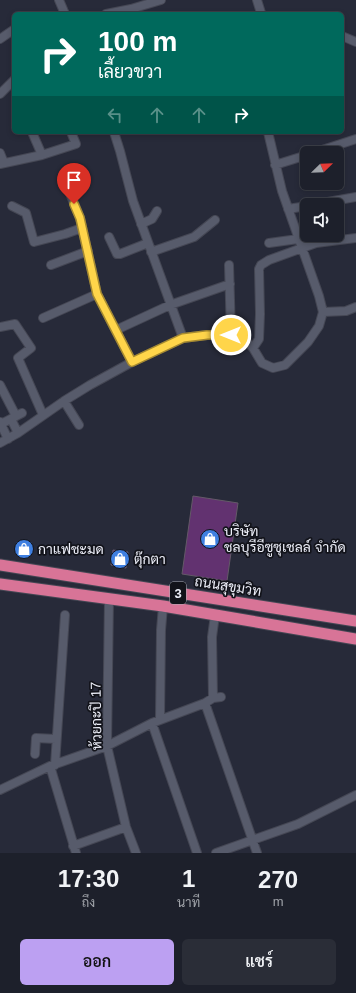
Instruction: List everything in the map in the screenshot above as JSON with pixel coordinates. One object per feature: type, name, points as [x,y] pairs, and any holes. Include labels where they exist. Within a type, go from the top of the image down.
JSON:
[{"type":"highway","name":"ถนนสุขุมวิท","points":[[0,565],[356,621]]},
{"type":"highway","name":"3","points":[[0,584],[163,606],[356,639]]},
{"type":"street","points":[[59,0],[64,12]]},
{"type":"street","points":[[116,12],[162,0]]},
{"type":"street","points":[[257,0],[261,12]]},
{"type":"street","points":[[145,5],[147,12]]},
{"type":"street","points":[[0,39],[12,31]]},
{"type":"street","points":[[344,37],[356,42]]},
{"type":"street","points":[[0,94],[12,85]]},
{"type":"street","points":[[33,134],[42,155]]},
{"type":"street","points":[[0,153],[2,164],[42,155],[76,144],[71,134]]},
{"type":"street","points":[[115,134],[133,201],[183,338]]},
{"type":"street","points":[[0,443],[18,433],[64,401],[132,362],[183,338],[207,335],[231,335],[243,338],[253,348],[262,363],[273,368],[285,365],[308,342],[319,326],[323,312],[319,296],[288,209],[275,165],[268,134]]},
{"type":"street","points":[[334,146],[356,139]]},
{"type":"street","points":[[275,165],[300,157]]},
{"type":"street","points":[[63,176],[80,218],[97,294],[132,362]]},
{"type":"street","points":[[344,199],[356,197]]},
{"type":"street","points":[[12,206],[26,213],[34,242],[82,228]]},
{"type":"street","points":[[288,209],[300,207]]},
{"type":"street","points":[[141,224],[152,219],[157,211]]},
{"type":"street","points":[[151,252],[194,237],[215,220]]},
{"type":"street","points":[[109,237],[117,254],[148,243]]},
{"type":"street","points":[[253,348],[259,339],[259,269],[261,265],[269,260],[316,243],[356,238]]},
{"type":"street","points":[[269,243],[298,239]]},
{"type":"street","points":[[51,265],[88,251]]},
{"type":"street","points":[[229,265],[231,335]]},
{"type":"street","points":[[116,330],[170,304],[230,284]]},
{"type":"street","points":[[43,318],[97,294]]},
{"type":"street","points":[[323,312],[346,311],[356,307]]},
{"type":"street","points":[[0,326],[15,324],[31,348],[18,358],[43,415]]},
{"type":"street","points":[[0,386],[16,416],[18,433]]},
{"type":"street","points":[[64,401],[79,425]]},
{"type":"street","points":[[8,439],[0,423],[16,416]]},
{"type":"street","name":"ห้วยกะปิ 17","points":[[109,598],[107,746],[126,827],[136,853]]},
{"type":"street","points":[[160,719],[161,630],[163,606]]},
{"type":"street","points":[[66,615],[56,739],[52,765],[74,849],[126,827]]},
{"type":"street","points":[[0,790],[52,765],[107,746],[160,719],[217,697],[212,637],[215,615]]},
{"type":"street","points":[[204,703],[256,853]]},
{"type":"street","points":[[152,723],[197,853]]},
{"type":"street","points":[[35,754],[36,738],[56,739]]},
{"type":"street","points":[[216,853],[298,824],[356,795]]},
{"type":"building","name":"บริษัท ชลบุรีอีซูซุเชลล์ จำกัด","points":[[193,496],[238,503],[227,581],[182,574]]},
{"type":"building","name":"ตุ๊กตา","points":[[113,550],[128,552],[126,568],[111,565]]},
{"type":"place","name":"บริษัท ชลบุรีอีซูซุเชลล์ จำกัด","points":[[210,539]]},
{"type":"place","name":"กาแฟชะมด","points":[[24,549]]},
{"type":"place","name":"ตุ๊กตา","points":[[120,559]]},
{"type":"route","points":[[74,204],[80,218],[97,294],[132,362],[183,338],[207,335],[231,335]]}]
